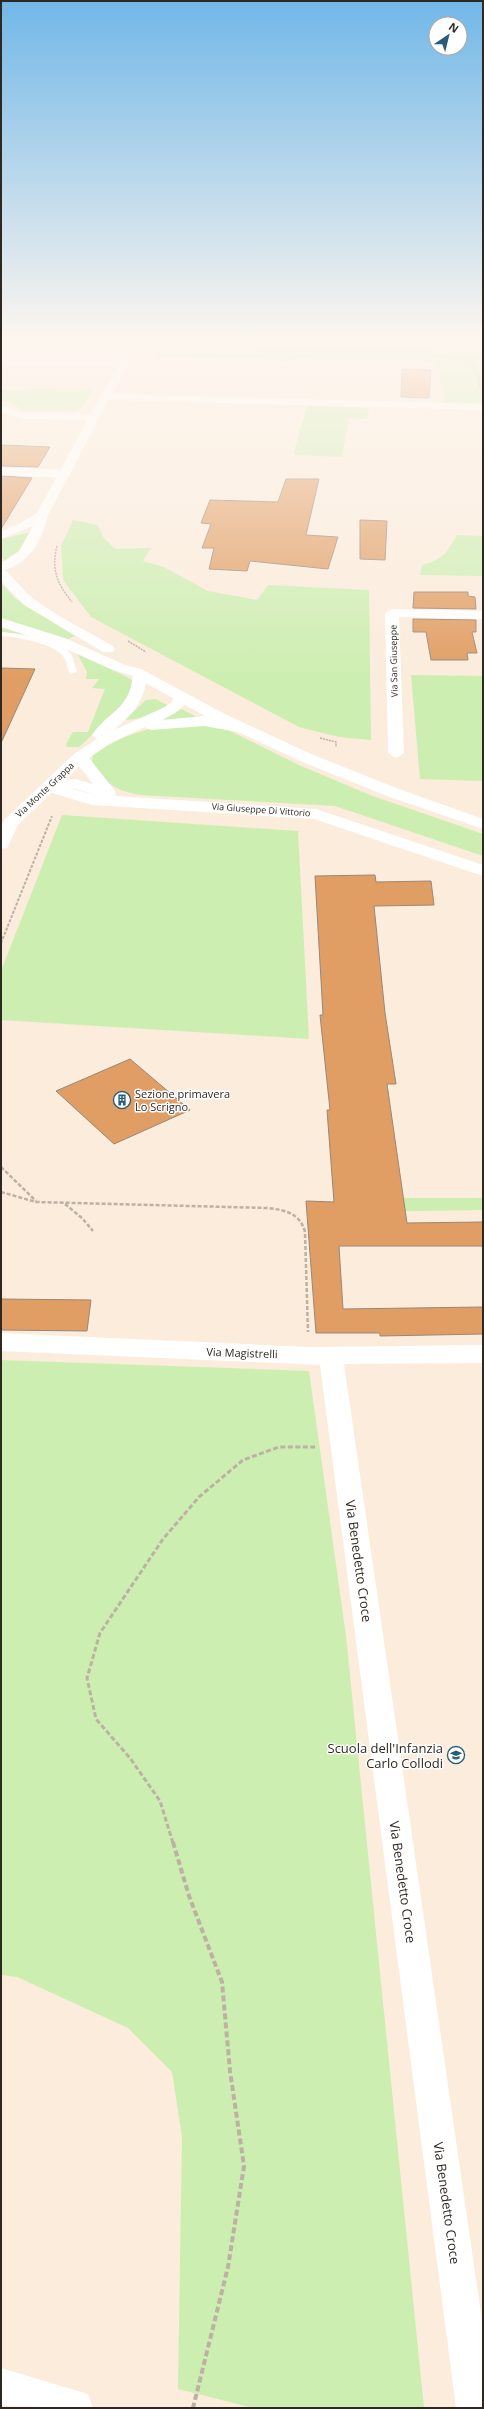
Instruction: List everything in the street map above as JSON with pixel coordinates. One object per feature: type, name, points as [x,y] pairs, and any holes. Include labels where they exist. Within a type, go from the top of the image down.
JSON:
[{"type":"street","points":[[1,567],[12,563],[32,544],[40,527],[42,515],[75,452]]},
{"type":"street","points":[[1,471],[64,474]]},
{"type":"street","points":[[1,535],[23,527],[42,515]]},
{"type":"street","points":[[1,572],[20,595],[128,662],[135,667],[138,673]]},
{"type":"street","name":"Via San Giuseppe","points":[[396,753],[392,613],[483,616]]},
{"type":"street","points":[[1,622],[42,634],[124,669],[138,673],[238,727],[367,784],[483,824]]},
{"type":"street","name":"Via Monte Grappa","points":[[80,757],[83,750],[133,704],[140,689],[138,673]]},
{"type":"street","name":"Via Monte Grappa","points":[[1,844],[11,823],[80,757],[122,731],[170,710],[179,704],[180,697]]},
{"type":"street","name":"Via Monte Grappa","points":[[122,731],[150,725],[188,721],[238,727]]},
{"type":"street","name":"Via Giuseppe Di Vittorio","points":[[80,757],[108,793]]},
{"type":"street","name":"Via Giuseppe Di Vittorio","points":[[52,783],[80,785],[108,793],[125,800]]},
{"type":"street","name":"Via Giuseppe Di Vittorio","points":[[52,783],[58,790],[92,800]]},
{"type":"street","name":"Via Giuseppe Di Vittorio","points":[[27,807],[46,801],[125,800],[316,814],[483,871]]},
{"type":"street","name":"Via Magistrelli","points":[[1,1342],[320,1355],[483,1354]]},
{"type":"street","name":"Via Benedetto Croce","points":[[320,1355],[343,1444],[475,2408]]},
{"type":"street","points":[[1,2387],[74,2408]]},
{"type":"lane","points":[[1,634],[22,635],[44,641],[67,654],[73,672]]},
{"type":"path","points":[[57,544],[53,558],[56,584],[72,602]]},
{"type":"path","points":[[121,637],[148,652]]},
{"type":"path","points":[[1,943],[54,812]]},
{"type":"path","points":[[1,1167],[36,1202]]},
{"type":"path","points":[[1,1192],[36,1202],[267,1208],[287,1211],[300,1218],[305,1232],[320,1355]]},
{"type":"path","points":[[64,1203],[82,1218],[93,1231]]},
{"type":"path","points":[[193,2408],[228,2267],[244,2166],[230,2071],[222,1982],[189,1896],[160,1801],[130,1758],[96,1719],[87,1678],[100,1633],[163,1539],[199,1497],[243,1460],[279,1447],[343,1444]]},
{"type":"green space","points":[[294,452],[343,452],[342,457],[293,455]]},
{"type":"green space","points":[[73,520],[98,525],[103,537],[115,549],[151,548],[143,561],[164,567],[208,591],[257,600],[268,585],[369,590],[371,740],[339,737],[299,727],[91,617],[63,580],[61,546]]},
{"type":"green space","points":[[30,532],[20,550],[5,562],[1,554],[1,539]]},
{"type":"green space","points":[[457,535],[483,536],[483,576],[420,575],[422,565],[443,555]]},
{"type":"green space","points":[[1,583],[15,598],[75,636],[68,639],[1,618]]},
{"type":"green space","points":[[1,625],[29,633],[99,662],[132,680],[134,687],[125,704],[79,747],[67,747],[66,744],[73,732],[88,732],[105,689],[92,688],[99,679],[86,679],[87,672],[77,653],[34,636],[1,632]]},
{"type":"green space","points":[[411,675],[483,676],[483,781],[420,779]]},
{"type":"green space","points":[[155,699],[167,705],[158,712],[142,718],[125,720],[146,700]]},
{"type":"green space","points":[[181,709],[199,718],[163,720]]},
{"type":"green space","points":[[192,724],[226,729],[299,765],[370,795],[483,834],[483,856],[335,806],[140,795],[130,793],[117,788],[107,781],[92,762],[93,755],[117,740],[129,735],[152,729]]},
{"type":"green space","points":[[62,815],[298,831],[309,1039],[1,1020],[1,971]]},
{"type":"green space","points":[[355,1198],[483,1198],[483,1210],[355,1212]]},
{"type":"green space","points":[[1,1360],[309,1371],[346,1636],[424,2408],[253,2408],[178,2389],[182,2137],[172,2072],[128,2028],[17,1977],[1,1975]]},
{"type":"building","points":[[1,452],[47,452],[38,467],[1,466]]},
{"type":"building","points":[[1,476],[32,478],[1,529]]},
{"type":"building","points":[[286,479],[319,479],[306,535],[338,537],[328,569],[250,561],[247,571],[209,569],[214,548],[202,548],[211,524],[201,523],[210,500],[278,502]]},
{"type":"building","points":[[360,520],[387,521],[385,560],[360,559]]},
{"type":"building","points":[[414,592],[468,592],[468,596],[475,597],[476,609],[413,608]]},
{"type":"building","points":[[413,619],[476,620],[476,632],[472,632],[477,653],[467,653],[468,660],[431,660],[426,632],[413,632]]},
{"type":"building","points":[[1,668],[35,669],[1,743]]},
{"type":"building","points":[[375,875],[376,882],[431,881],[434,905],[374,906],[385,1013],[396,1084],[387,1084],[407,1223],[483,1222],[483,1246],[339,1246],[343,1309],[483,1307],[483,1334],[380,1336],[380,1333],[316,1333],[306,1201],[334,1202],[327,1110],[330,1110],[320,1015],[323,1015],[315,876]]},
{"type":"building","name":"Sezione primavera Lo Scrigno","points":[[130,1059],[190,1110],[114,1144],[56,1091]]},
{"type":"building","points":[[1,1299],[91,1300],[87,1331],[1,1330]]},
{"type":"place","name":"Sezione primavera Lo Scrigno","points":[[122,1100]]},
{"type":"place","name":"Scuola dell'Infanzia Carlo Collodi","points":[[456,1755]]}]
